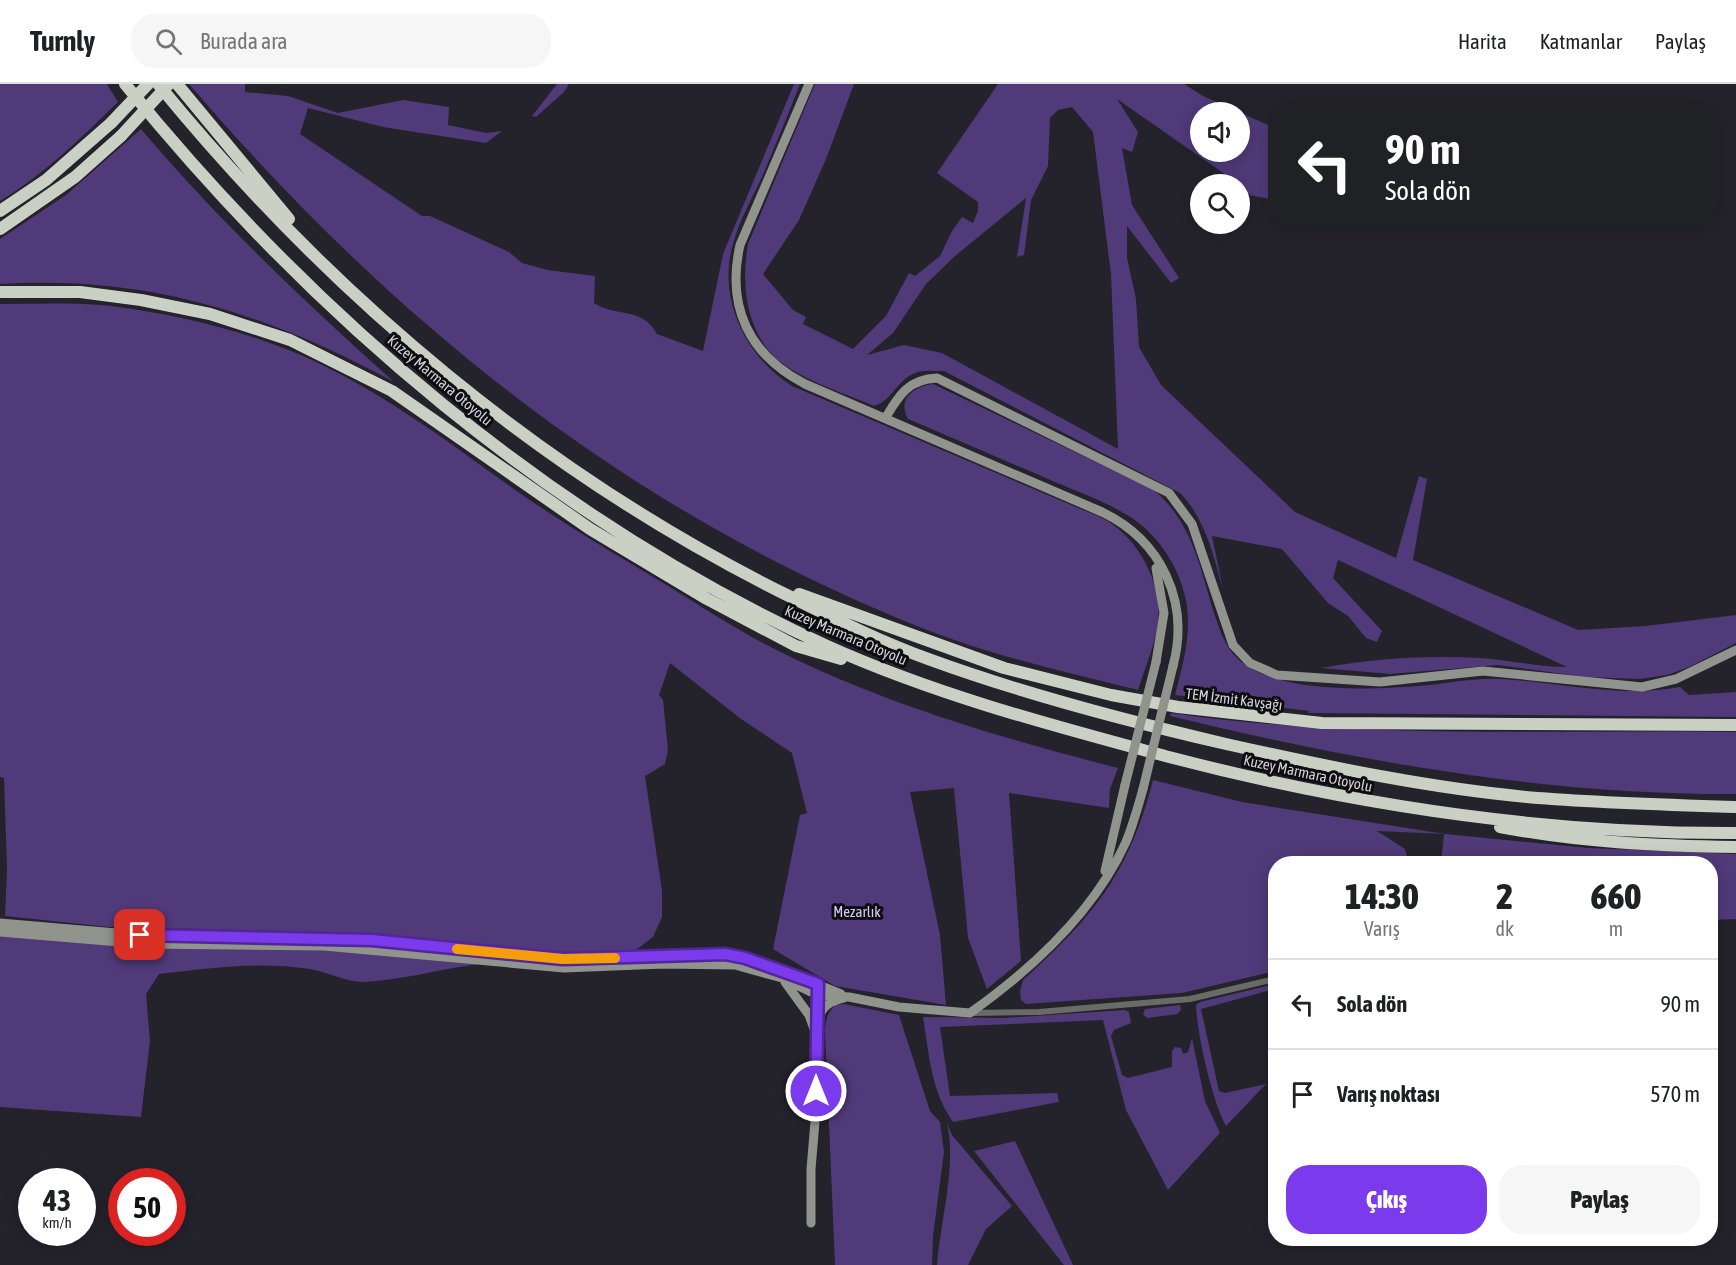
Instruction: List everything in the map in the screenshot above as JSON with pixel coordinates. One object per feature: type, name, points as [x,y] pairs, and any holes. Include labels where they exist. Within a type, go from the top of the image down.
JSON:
[{"type":"highway","name":"Kuzey Marmara Otoyolu","points":[[125,84],[176,147],[290,267],[404,371],[480,433],[541,479],[685,572],[829,647],[895,674],[1046,723],[1274,782],[1375,802],[1520,822],[1666,832],[1736,833]]},
{"type":"highway","points":[[0,211],[46,180],[111,123],[148,84]]},
{"type":"highway","name":"Kuzey Marmara Otoyolu","points":[[158,84],[207,144],[342,282],[466,391],[532,442],[620,501],[748,576],[830,616],[930,660],[1124,719],[1317,764],[1478,791],[1550,798],[1736,807]]},
{"type":"highway","points":[[0,229],[75,177],[121,136],[169,84]]},
{"type":"highway","points":[[177,84],[342,282]]},
{"type":"highway","points":[[0,292],[80,292],[141,300],[210,314],[290,340],[392,391],[590,528],[707,599],[796,646],[895,674]]},
{"type":"highway","name":"TEM İzmit Kavşağı","points":[[748,576],[1004,668],[1111,695],[1178,707],[1322,723],[1736,725]]},
{"type":"highway","points":[[1375,802],[1552,837],[1736,846]]},
{"type":"street","points":[[809,84],[740,245],[735,272],[740,307],[754,341],[774,365],[806,384],[1117,519],[1135,533],[1153,554],[1178,606],[1178,648],[1143,789],[1126,842],[1083,911],[1056,940],[995,995],[970,1013]]},
{"type":"street","points":[[886,417],[904,389],[920,380],[937,378],[1169,494],[1192,524],[1233,645],[1250,663],[1277,675],[1380,682],[1498,672],[1589,684],[1642,687],[1676,679],[1736,650]]},
{"type":"street","points":[[1103,880],[1156,662],[1164,613],[1153,554]]},
{"type":"street","points":[[0,923],[140,935],[372,940],[563,959],[725,954],[745,958],[849,997]]},
{"type":"street","points":[[0,932],[143,944],[324,946],[564,968],[664,964],[735,965],[782,978],[817,994],[849,997],[899,1007],[970,1013],[1039,1012],[1190,999],[1268,981]]},
{"type":"street","points":[[782,978],[809,1015],[816,1034]]},
{"type":"street","points":[[811,1223],[818,984]]},
{"type":"street","points":[[816,1034],[822,1009],[829,1003],[849,997]]},
{"type":"green space","points":[[0,84],[107,84],[118,102],[48,167],[0,201]]},
{"type":"green space","points":[[189,84],[245,84],[245,92],[288,96],[338,113],[403,100],[449,107],[448,125],[486,133],[502,131],[486,143],[383,127],[308,108],[300,134],[422,216],[430,216],[509,252],[522,263],[548,270],[595,276],[594,303],[644,319],[657,334],[703,351],[723,254],[794,84],[800,84],[733,244],[729,265],[729,285],[739,325],[749,343],[776,374],[792,386],[1098,516],[1123,533],[1148,567],[1157,594],[1158,622],[1155,639],[1138,690],[1002,655],[922,628],[815,581],[712,527],[615,467],[522,402],[433,330],[349,253],[267,171]]},
{"type":"green space","points":[[557,84],[569,84],[564,92],[536,117],[532,116]]},
{"type":"green space","points":[[815,84],[854,84],[826,159],[799,220],[763,274],[793,310],[806,317],[803,324],[853,349],[886,316],[909,273],[915,276],[940,256],[952,231],[962,217],[973,223],[978,211],[978,202],[937,173],[998,84],[1184,84],[1216,102],[1190,102],[1190,150],[1117,99],[1138,132],[1132,152],[1122,148],[1132,205],[1179,278],[1171,283],[1127,226],[1127,258],[1136,299],[1139,347],[1161,385],[1295,512],[1396,558],[1419,476],[1427,479],[1413,560],[1578,630],[1646,626],[1736,615],[1736,643],[1689,667],[1667,675],[1640,679],[1585,677],[1498,665],[1390,674],[1321,668],[1401,658],[1441,657],[1481,658],[1567,667],[1338,560],[1333,578],[1382,631],[1377,642],[1366,638],[1348,616],[1328,603],[1282,549],[1212,536],[1223,589],[1202,526],[1189,503],[1180,493],[944,371],[923,371],[911,375],[884,401],[874,406],[819,384],[789,368],[764,344],[755,329],[750,313],[745,278],[748,244]],"holes":[[[1072,107],[1093,132],[1111,274],[1118,449],[942,353],[904,345],[867,355],[893,333],[926,284],[955,256],[1026,198],[1017,257],[1024,255],[1031,200],[1048,166],[1050,118],[1058,110]]]},
{"type":"green space","points":[[1250,117],[1268,125],[1268,199],[1250,195],[1250,174],[1225,174],[1207,162],[1250,162]]},
{"type":"green space","points":[[141,129],[263,260],[394,382],[299,336],[252,318],[204,304],[156,293],[106,286],[54,283],[0,284],[0,239],[66,195]]},
{"type":"green space","name":"Mezarlık","points":[[0,304],[83,304],[135,309],[229,330],[274,344],[325,366],[380,397],[434,432],[569,526],[763,643],[848,683],[937,716],[1027,744],[1118,768],[1110,789],[1109,808],[1009,793],[1021,961],[987,989],[968,938],[954,788],[910,792],[940,935],[946,1005],[835,986],[773,949],[800,815],[807,813],[792,753],[741,719],[670,663],[659,695],[663,700],[668,750],[665,764],[645,776],[662,891],[662,917],[653,937],[636,950],[543,953],[374,933],[109,927],[5,916],[7,869],[4,778],[0,777]]},
{"type":"green space","points":[[933,384],[1154,490],[1167,502],[1186,530],[1225,642],[1237,658],[1253,670],[1297,684],[1322,687],[1397,687],[1492,679],[1635,691],[1680,687],[1689,695],[1736,692],[1736,717],[1308,713],[1309,711],[1175,695],[1186,648],[1188,613],[1180,580],[1170,559],[1156,540],[1131,517],[1110,506],[908,419],[904,406],[909,395],[919,388]]},
{"type":"green space","points":[[1171,713],[1312,727],[1382,730],[1736,732],[1736,794],[1593,789],[1451,772],[1310,747],[1170,716]]},
{"type":"green space","points":[[1153,780],[1242,802],[1445,834],[1588,848],[1736,854],[1736,919],[1718,920],[1718,856],[1442,856],[1444,834],[1377,831],[1405,849],[1407,856],[1268,856],[1268,973],[1182,993],[1026,1004],[1021,1000],[1020,991],[1023,980],[1089,914],[1105,892],[1120,868],[1143,813]]},
{"type":"green space","points":[[0,932],[324,946],[478,964],[364,982],[310,969],[272,966],[234,966],[159,974],[146,994],[150,1041],[141,1117],[0,1107]]},
{"type":"green space","points":[[1268,986],[1268,991],[1201,1009],[1219,1091],[1225,1093],[1266,1084],[1226,1126],[1206,1067],[1196,1005],[1200,1002]]},
{"type":"green space","points":[[844,1004],[899,1015],[930,1111],[940,1122],[944,1152],[933,1236],[932,1265],[835,1265],[825,1030],[827,1017],[832,1008],[835,1005]]},
{"type":"green space","points":[[1180,1005],[1181,1010],[1177,1014],[1147,1018],[1143,1014],[1145,1009]]},
{"type":"green space","points":[[1125,1010],[1129,1012],[1131,1023],[1114,1030],[1111,1036],[1122,1075],[1128,1078],[1172,1067],[1172,1051],[1175,1047],[1181,1048],[1183,1054],[1188,1052],[1192,1038],[1205,1101],[1220,1133],[1168,1190],[1126,1110],[1103,1020],[940,1027],[950,1096],[1057,1093],[1059,1102],[953,1122],[935,1085],[923,1017],[1003,1018]]},
{"type":"green space","points":[[946,1121],[952,1135],[1012,1206],[986,1229],[968,1265],[937,1265],[949,1172],[949,1136]]},
{"type":"green space","points":[[1015,1141],[1073,1265],[1064,1265],[974,1151]]},
{"type":"slow traffic","points":[[457,949],[563,959],[615,958]]},
{"type":"route","points":[[140,935],[372,940],[563,959],[725,954],[745,958],[818,984],[816,1091]]}]
